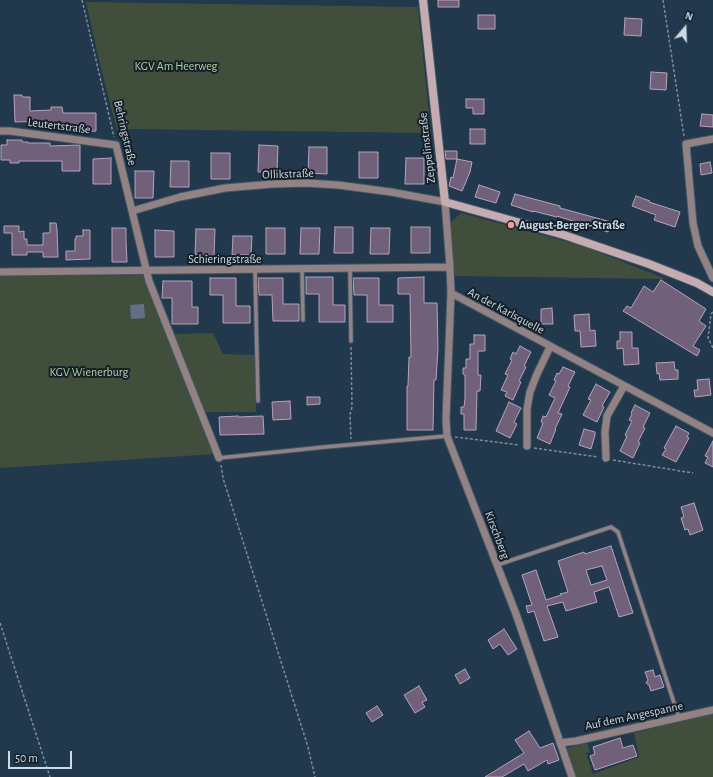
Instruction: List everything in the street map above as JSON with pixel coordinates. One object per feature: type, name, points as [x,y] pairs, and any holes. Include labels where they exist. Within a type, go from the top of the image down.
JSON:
[{"type":"street","name":"Zeppelinstraße","points":[[423,0],[445,202],[450,267],[450,294]]},
{"type":"street","name":"Leutertstraße","points":[[0,130],[116,144]]},
{"type":"street","points":[[713,139],[686,144],[694,223],[698,246],[713,278]]},
{"type":"street","name":"Behringstraße","points":[[116,144],[149,281],[219,458]]},
{"type":"street","name":"Ollikstraße","points":[[132,211],[180,197],[225,188],[306,183],[376,190],[445,202]]},
{"type":"street","points":[[445,202],[564,235],[649,264],[697,283],[713,292]]},
{"type":"street","name":"Schieringstraße","points":[[0,272],[450,267]]},
{"type":"street","name":"An der Karlsquelle","points":[[450,294],[713,432]]},
{"type":"street","name":"Kirschberg","points":[[450,294],[446,419],[447,436],[516,614],[572,777]]},
{"type":"street","name":"An der Karlsquelle","points":[[527,446],[527,409],[530,392],[550,347]]},
{"type":"street","points":[[606,458],[605,432],[607,416],[624,386]]},
{"type":"street","name":"Auf dem Angespanne","points":[[560,743],[576,741],[713,710]]},
{"type":"lane","points":[[255,269],[258,401]]},
{"type":"lane","points":[[302,269],[304,320]]},
{"type":"lane","points":[[350,269],[351,341]]},
{"type":"lane","points":[[219,458],[447,436]]},
{"type":"lane","points":[[497,565],[611,528],[618,532],[679,718]]},
{"type":"path","name":"Behringstraße","points":[[82,0],[116,144]]},
{"type":"path","points":[[663,0],[686,144]]},
{"type":"path","points":[[713,312],[708,338],[713,348]]},
{"type":"path","points":[[351,341],[352,407],[350,415],[352,445]]},
{"type":"path","points":[[447,436],[527,446],[693,473]]},
{"type":"path","points":[[219,458],[222,478],[308,747],[315,777]]},
{"type":"path","points":[[0,623],[50,777]]},
{"type":"green space","name":"KGV Am Heerweg","points":[[86,2],[418,7],[431,133],[117,130]]},
{"type":"green space","points":[[461,213],[583,246],[666,279],[455,276],[450,223]]},
{"type":"green space","name":"KGV Wienerburg","points":[[143,275],[169,334],[213,333],[223,354],[254,355],[256,412],[199,412],[215,454],[0,468],[0,276]]},
{"type":"green space","points":[[713,713],[713,777],[575,777],[564,749],[587,743],[590,752],[586,753],[593,774],[639,757],[634,733]]},
{"type":"water","points":[[144,304],[145,318],[131,319],[130,305]]},
{"type":"building","points":[[438,0],[459,0],[459,7],[438,7]]},
{"type":"building","points":[[478,15],[495,15],[495,29],[478,29]]},
{"type":"building","points":[[625,18],[642,19],[641,36],[624,35]]},
{"type":"building","points":[[651,72],[667,73],[666,90],[650,89]]},
{"type":"building","points":[[14,95],[30,97],[30,111],[51,110],[51,107],[62,107],[63,113],[96,113],[96,131],[73,132],[73,125],[49,126],[48,121],[15,122]]},
{"type":"building","points":[[466,99],[484,99],[484,114],[473,114],[473,108],[466,108]]},
{"type":"building","points":[[702,114],[713,115],[713,127],[700,126]]},
{"type":"building","points":[[470,129],[485,129],[485,144],[470,144]]},
{"type":"building","points":[[7,140],[22,140],[22,142],[28,143],[50,143],[50,146],[80,145],[80,171],[62,171],[62,161],[19,161],[19,163],[10,163],[10,160],[1,160],[1,145],[7,145]]},
{"type":"building","points":[[259,145],[278,146],[277,172],[258,172]]},
{"type":"building","points":[[309,147],[327,147],[327,174],[308,173]]},
{"type":"building","points":[[445,151],[457,151],[457,159],[446,159]]},
{"type":"building","points":[[359,152],[378,152],[378,178],[359,178]]},
{"type":"building","points":[[211,153],[230,153],[230,179],[211,179]]},
{"type":"building","points":[[111,158],[111,184],[93,184],[93,159]]},
{"type":"building","points":[[406,158],[424,158],[424,184],[405,184]]},
{"type":"building","points":[[457,159],[472,162],[470,172],[462,191],[449,186],[451,177],[453,178]]},
{"type":"building","points":[[171,161],[189,161],[189,187],[170,187]]},
{"type":"building","points":[[710,162],[712,173],[701,175],[700,164]]},
{"type":"building","points":[[135,171],[154,171],[153,198],[135,198]]},
{"type":"building","points":[[479,185],[500,192],[496,203],[475,197]]},
{"type":"building","points":[[515,194],[611,222],[608,232],[557,216],[533,212],[511,205]]},
{"type":"building","points":[[636,196],[680,212],[675,227],[654,220],[656,215],[632,206]]},
{"type":"building","points":[[50,223],[56,223],[58,257],[43,257],[43,252],[27,252],[27,255],[12,255],[12,233],[4,233],[4,226],[19,226],[19,232],[24,231],[24,239],[27,239],[27,245],[43,245],[43,233],[50,233]]},
{"type":"building","points":[[335,227],[353,227],[353,253],[334,253]]},
{"type":"building","points":[[411,227],[430,227],[430,253],[411,253]]},
{"type":"building","points":[[112,228],[126,228],[127,262],[112,262]]},
{"type":"building","points":[[266,228],[285,228],[285,254],[266,254]]},
{"type":"building","points":[[301,228],[320,228],[319,254],[300,254]]},
{"type":"building","points":[[371,228],[390,228],[389,254],[370,254]]},
{"type":"building","points":[[196,229],[215,229],[214,256],[195,255]]},
{"type":"building","points":[[83,230],[90,230],[90,259],[66,260],[66,251],[75,251],[76,236],[83,236]]},
{"type":"building","points":[[155,230],[174,231],[174,257],[155,257]]},
{"type":"building","points":[[233,236],[252,236],[251,255],[232,255]]},
{"type":"building","points":[[306,277],[333,277],[333,305],[345,305],[345,322],[319,322],[319,294],[306,294]]},
{"type":"building","points":[[424,277],[424,303],[437,303],[438,348],[436,380],[434,380],[433,430],[407,430],[407,386],[409,357],[411,357],[410,294],[398,294],[398,278]]},
{"type":"building","points":[[210,278],[236,278],[236,306],[250,306],[250,323],[223,323],[223,295],[210,295]]},
{"type":"building","points":[[258,278],[283,278],[283,304],[299,304],[299,321],[273,321],[272,295],[259,295]]},
{"type":"building","points":[[353,278],[379,278],[379,305],[393,305],[393,322],[367,322],[367,295],[354,295]]},
{"type":"building","points":[[661,280],[706,309],[699,321],[706,326],[693,346],[700,350],[697,356],[623,311],[627,306],[631,308],[644,286],[653,292]]},
{"type":"building","points":[[163,281],[192,281],[192,307],[198,307],[198,324],[172,324],[172,298],[162,298]]},
{"type":"building","points":[[552,308],[553,324],[541,324],[541,309]]},
{"type":"building","points":[[589,314],[590,331],[595,330],[596,346],[581,347],[580,331],[575,331],[574,315]]},
{"type":"building","points":[[620,332],[632,332],[632,348],[638,348],[639,364],[624,365],[623,348],[617,349],[617,341],[620,341]]},
{"type":"building","points":[[474,335],[485,335],[485,351],[478,351],[478,375],[481,375],[480,391],[477,391],[476,430],[464,430],[464,414],[461,414],[461,407],[464,407],[465,398],[465,375],[463,374],[463,368],[466,368],[466,359],[470,359],[470,344],[474,344]]},
{"type":"building","points":[[520,346],[531,352],[524,366],[526,367],[519,381],[521,382],[513,400],[505,396],[507,392],[501,390],[508,375],[505,374],[512,360],[510,359],[513,352],[516,354]]},
{"type":"building","points":[[674,362],[675,370],[678,370],[678,379],[660,380],[659,373],[657,374],[656,363]]},
{"type":"building","points":[[563,367],[575,372],[558,413],[562,414],[550,444],[537,438],[543,423],[541,422],[543,416],[546,417],[555,398],[549,395],[556,381],[554,380],[557,373],[559,374]]},
{"type":"building","points":[[709,379],[711,395],[695,397],[694,390],[698,390],[697,380]]},
{"type":"building","points":[[596,384],[610,392],[602,406],[604,407],[597,422],[583,415],[591,400],[588,399]]},
{"type":"building","points":[[307,397],[320,397],[320,404],[307,405]]},
{"type":"building","points":[[290,401],[291,419],[273,420],[272,402]]},
{"type":"building","points":[[509,402],[521,408],[514,422],[517,424],[510,438],[496,431]]},
{"type":"building","points":[[635,405],[650,413],[643,427],[645,428],[638,442],[640,443],[633,458],[620,451],[627,436],[625,435],[632,421],[629,420]]},
{"type":"building","points":[[263,416],[264,434],[220,435],[219,417]]},
{"type":"building","points":[[676,426],[689,433],[687,437],[689,438],[676,462],[662,455],[666,449],[664,448]]},
{"type":"building","points":[[584,429],[595,432],[591,449],[579,445]]},
{"type":"building","points":[[713,441],[713,467],[705,463],[708,457],[705,456]]},
{"type":"building","points":[[694,503],[703,530],[690,535],[688,529],[685,530],[681,518],[684,517],[681,507]]},
{"type":"building","points":[[611,546],[633,613],[619,617],[609,587],[594,592],[597,602],[566,611],[563,602],[547,606],[558,637],[544,641],[534,611],[528,613],[526,606],[532,605],[522,575],[536,570],[546,600],[561,595],[560,594],[568,592],[558,561],[584,552],[585,554]],"holes":[[[602,566],[607,580],[591,585],[586,570]]]},
{"type":"building","points":[[504,629],[517,649],[508,655],[500,644],[493,649],[488,640]]},
{"type":"building","points":[[465,669],[470,678],[460,684],[455,675]]},
{"type":"building","points":[[653,670],[655,677],[660,675],[664,687],[651,691],[649,685],[646,683],[648,680],[645,672]]},
{"type":"building","points":[[419,686],[427,700],[422,702],[425,707],[415,713],[404,695]]},
{"type":"building","points":[[377,706],[383,715],[372,722],[366,713]]},
{"type":"building","points":[[529,731],[540,748],[553,743],[559,760],[548,764],[547,760],[528,771],[524,764],[502,777],[485,777],[524,753],[515,740]]},
{"type":"building","points":[[620,738],[623,748],[633,745],[637,756],[595,770],[590,756],[595,754],[593,747]]},
{"type":"place","name":"August-Berger-Straße","points":[[511,225]]}]
